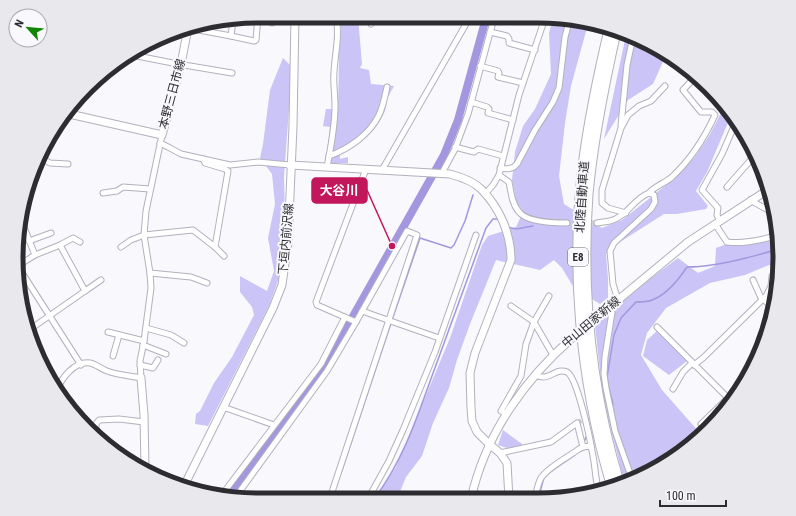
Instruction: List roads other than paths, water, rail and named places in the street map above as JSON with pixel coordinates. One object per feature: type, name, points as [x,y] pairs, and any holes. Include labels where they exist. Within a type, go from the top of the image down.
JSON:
[{"type":"highway","name":"北陸自動車道","points":[[608,33],[589,125],[584,158],[579,219],[578,257],[581,322],[588,384],[601,448],[610,482]]},
{"type":"highway","name":"北陸自動車道","points":[[615,36],[603,92],[592,160],[587,225],[586,265],[588,318],[596,383],[601,414],[618,479]]},
{"type":"main road","name":"下垣内前沢線","points":[[186,482],[282,285],[288,242],[297,23]]},
{"type":"main road","name":"本野三日市線","points":[[72,115],[162,135],[181,64],[187,34]]},
{"type":"main road","points":[[290,166],[450,174],[464,178],[480,188],[494,204],[504,221],[511,248],[511,260],[475,352],[470,373],[470,408],[472,421],[477,432],[500,452],[507,463],[509,493]]},
{"type":"main road","name":"中山田家新線","points":[[473,493],[475,481],[489,444],[506,414],[534,375],[553,355],[572,337],[688,242],[764,192]]},
{"type":"main road","points":[[141,378],[145,464]]},
{"type":"street","points":[[200,30],[254,41],[256,40],[257,23]]},
{"type":"street","points":[[327,168],[335,107],[333,85],[338,39],[337,23]]},
{"type":"street","points":[[382,170],[467,23]]},
{"type":"street","points":[[442,173],[456,147],[471,102],[493,23]]},
{"type":"street","points":[[485,194],[493,185],[498,175],[523,83],[543,23]]},
{"type":"street","points":[[231,36],[232,25]]},
{"type":"street","points":[[500,168],[514,168],[535,130],[553,102],[559,88],[565,37],[568,25]]},
{"type":"street","points":[[490,32],[507,36],[509,43],[535,50]]},
{"type":"street","points":[[626,213],[608,208],[602,203],[602,190],[620,128],[627,65],[632,43]]},
{"type":"street","points":[[137,56],[232,73]]},
{"type":"street","points":[[480,66],[498,71],[498,77],[523,83]]},
{"type":"street","points":[[597,223],[611,221],[626,213],[641,196],[649,193],[653,188],[664,183],[673,176],[693,153],[709,128],[715,115],[712,112],[700,112],[683,90],[692,80]]},
{"type":"street","points":[[620,128],[628,115],[639,106],[651,101],[665,86]]},
{"type":"street","points":[[329,156],[338,153],[356,142],[375,122],[380,114],[387,87]]},
{"type":"street","points":[[471,102],[487,107],[489,109],[488,113],[513,120]]},
{"type":"street","points":[[733,128],[722,154],[702,190],[718,208],[717,223],[725,240],[732,242],[761,240],[772,237]]},
{"type":"street","points":[[59,384],[73,368],[92,363],[106,371],[141,378],[140,365],[151,288],[144,235],[146,211],[162,135]]},
{"type":"street","points":[[160,143],[181,154],[230,165],[258,162],[290,166]]},
{"type":"street","points":[[456,147],[474,152],[478,149],[503,156]]},
{"type":"street","points":[[203,159],[205,163],[228,171],[215,248]]},
{"type":"street","points":[[727,188],[751,159]]},
{"type":"street","points":[[44,160],[50,163],[68,164]]},
{"type":"street","points":[[356,322],[317,305],[316,302],[366,170]]},
{"type":"street","points":[[498,175],[509,182],[513,202],[519,213],[532,219],[548,223],[567,223]]},
{"type":"street","points":[[103,193],[117,191],[123,187],[150,188]]},
{"type":"street","points":[[618,300],[613,284],[610,251],[614,243],[651,209],[655,202],[654,195],[649,193]]},
{"type":"street","points":[[750,200],[768,210]]},
{"type":"street","points":[[121,247],[131,240],[144,235],[194,230],[224,256]]},
{"type":"street","points":[[25,231],[35,255]]},
{"type":"street","points":[[240,492],[328,371],[407,231],[417,235],[332,493]]},
{"type":"street","points":[[29,241],[51,233]]},
{"type":"street","points":[[371,493],[390,461],[435,352],[476,235]]},
{"type":"street","points":[[23,262],[35,255],[73,238],[80,242]]},
{"type":"street","points":[[60,245],[85,291]]},
{"type":"street","points":[[150,273],[191,276],[207,283]]},
{"type":"street","points":[[24,276],[81,365]]},
{"type":"street","points":[[33,327],[101,280]]},
{"type":"street","points":[[753,280],[763,299],[768,303]]},
{"type":"street","points":[[673,389],[684,372],[703,358],[763,299],[771,286],[772,281]]},
{"type":"street","points":[[506,414],[501,411],[521,376],[526,344],[534,322],[549,296]]},
{"type":"street","points":[[611,305],[612,312],[604,374],[615,431],[630,474]]},
{"type":"street","points":[[511,306],[534,322],[553,355]]},
{"type":"street","points":[[362,310],[439,338]]},
{"type":"street","points":[[225,491],[321,364],[345,317]]},
{"type":"street","points":[[657,327],[727,397]]},
{"type":"street","points":[[146,328],[171,335],[184,343]]},
{"type":"street","points":[[108,332],[144,343],[166,354]]},
{"type":"street","points":[[113,356],[119,335]]},
{"type":"street","points":[[140,365],[153,368],[158,360]]},
{"type":"street","points":[[534,375],[544,377],[560,370],[571,375],[575,382],[591,446],[598,485]]},
{"type":"street","points":[[701,424],[722,404]]},
{"type":"street","points":[[222,407],[274,425]]},
{"type":"street","points":[[96,428],[96,424],[99,420],[119,419],[144,422]]},
{"type":"street","points":[[500,452],[551,442],[578,423],[583,448]]},
{"type":"street","points":[[536,493],[540,479],[550,468],[578,449],[591,446]]},
{"type":"waterway","points":[[231,491],[317,377],[334,350],[444,155],[458,120],[485,23]]},
{"type":"waterway","points":[[392,320],[420,238],[451,248],[454,245],[465,221],[473,195]]},
{"type":"waterway","points":[[378,493],[393,470],[408,440],[486,228],[493,219],[497,219],[500,222]]},
{"type":"waterway","points":[[508,227],[517,229],[533,226]]},
{"type":"waterway","points":[[611,406],[613,404],[607,377],[614,335],[621,318],[636,302],[650,301],[657,298],[667,291],[687,267],[724,263],[772,250]]},
{"type":"waterway","points":[[341,473],[391,323]]},
{"type":"waterway","points":[[584,442],[587,435]]},
{"type":"waterway","points":[[547,474],[575,455]]},
{"type":"waterway","points":[[540,493],[544,477]]},
{"type":"tunnel","points":[[567,223],[597,223]]},
{"type":"tunnel","points":[[577,423],[610,403]]},
{"type":"place","name":"大谷川","points":[[392,246]]}]
